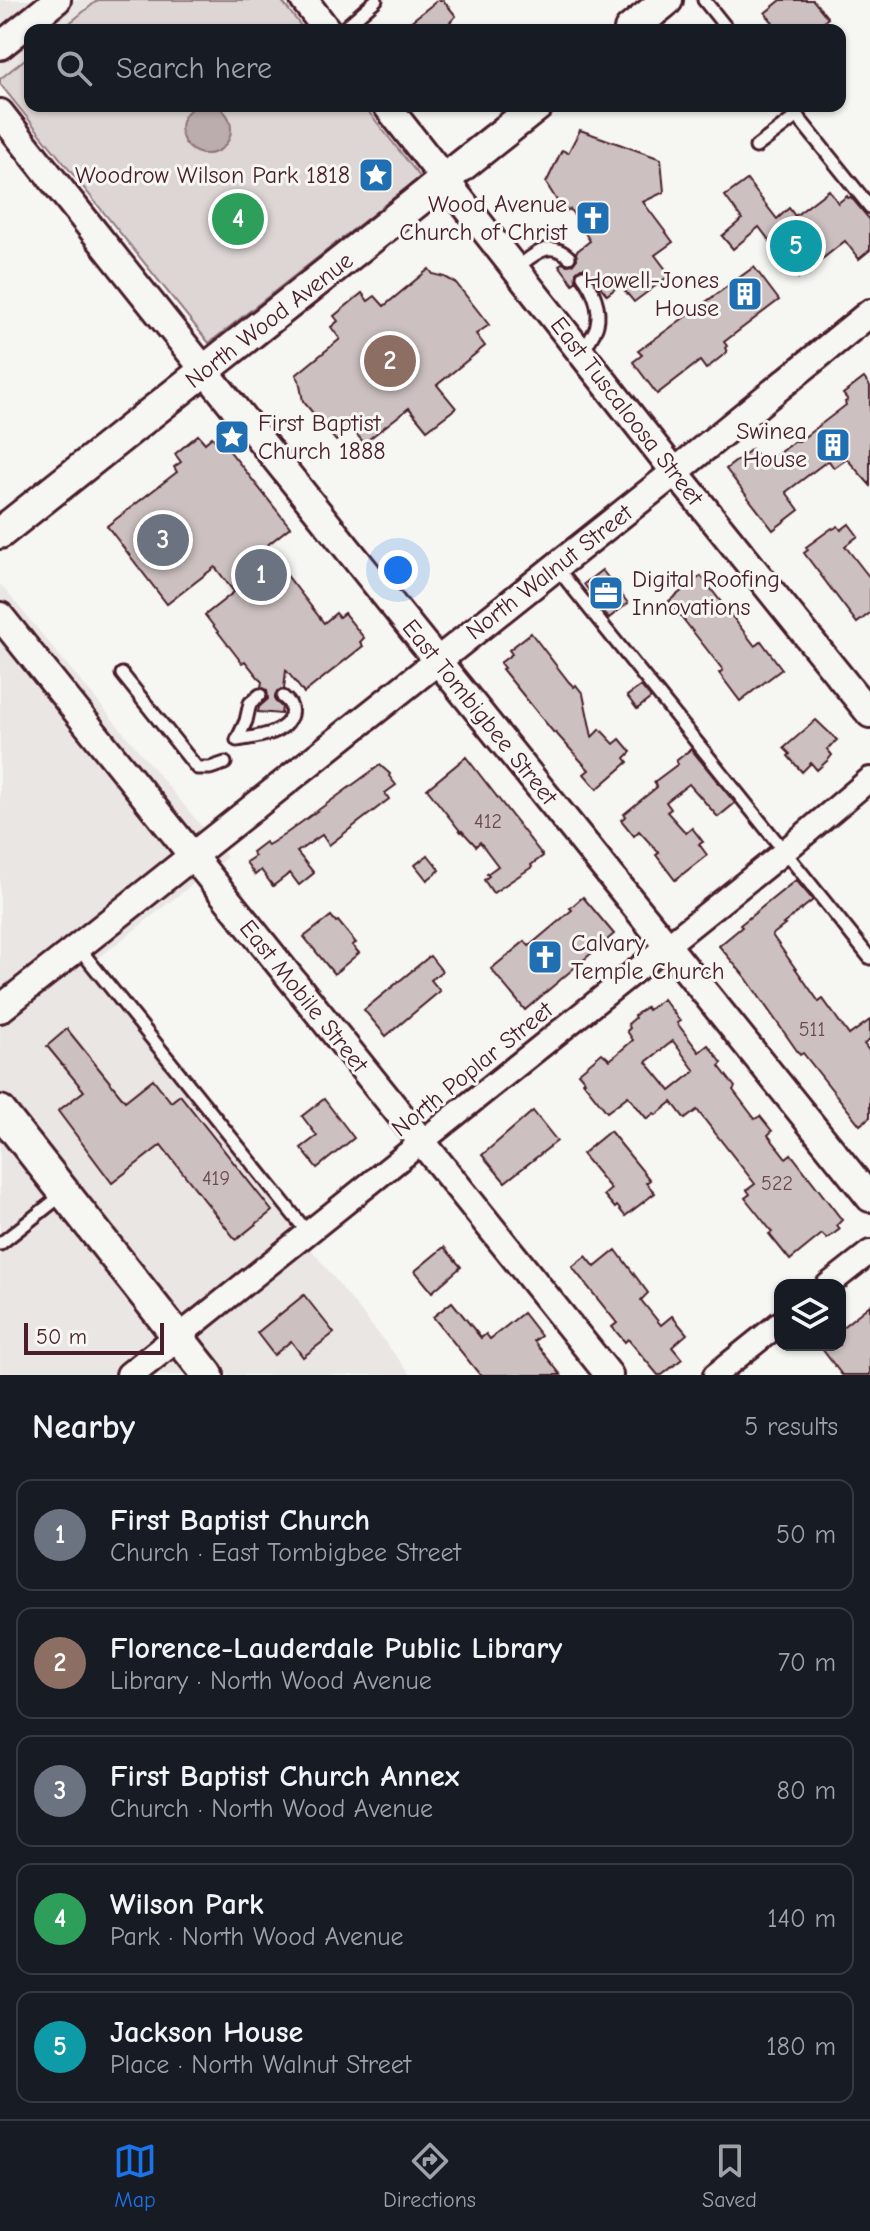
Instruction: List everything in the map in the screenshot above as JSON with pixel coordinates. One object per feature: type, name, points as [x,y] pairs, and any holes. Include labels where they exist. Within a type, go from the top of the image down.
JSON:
[{"type":"main road","points":[[637,24],[667,0]]},
{"type":"main road","name":"North Wood Avenue","points":[[0,533],[530,112]]},
{"type":"main road","points":[[0,1111],[208,1375]]},
{"type":"street","points":[[27,24],[57,0]]},
{"type":"street","points":[[304,0],[322,24]]},
{"type":"street","points":[[0,46],[24,27]]},
{"type":"street","name":"East Tuscaloosa Street","points":[[392,112],[870,714]]},
{"type":"street","name":"East Tombigbee Street","points":[[0,113],[870,1198]]},
{"type":"street","name":"North Walnut Street","points":[[0,1009],[870,313]]},
{"type":"street","name":"East Mobile Street","points":[[0,616],[609,1375]]},
{"type":"street","name":"North Poplar Street","points":[[178,1337],[785,851],[870,779]]},
{"type":"street","points":[[836,1279],[870,1252]]},
{"type":"street","points":[[715,1375],[774,1328]]},
{"type":"street","points":[[130,1375],[178,1337]]},
{"type":"lane","points":[[349,24],[376,0]]},
{"type":"lane","points":[[704,0],[723,24]]},
{"type":"lane","points":[[756,147],[792,112]]},
{"type":"lane","points":[[794,112],[870,207]]},
{"type":"lane","points":[[515,269],[548,248],[557,249],[569,257]]},
{"type":"lane","points":[[581,354],[597,325],[597,302],[583,276]]},
{"type":"lane","points":[[555,566],[870,958]]},
{"type":"lane","points":[[122,674],[197,768],[225,763]]},
{"type":"lane","points":[[260,695],[250,703],[237,740],[268,733],[285,725],[291,709],[283,697]]},
{"type":"lane","points":[[78,947],[308,1233]]},
{"type":"lane","points":[[0,1244],[65,1193]]},
{"type":"shaded area","points":[[0,0],[98,0],[68,24],[24,24],[24,60],[0,79]]},
{"type":"shaded area","points":[[98,0],[281,0],[299,24],[68,24]]},
{"type":"shaded area","points":[[24,60],[24,112],[369,112],[420,177],[209,343],[0,84],[0,79]]},
{"type":"shaded area","points":[[189,112],[223,112],[229,120],[229,138],[215,152],[197,152],[183,138],[183,120]]},
{"type":"shaded area","points":[[0,584],[227,857],[87,967],[411,1375],[0,1375]]},
{"type":"building","points":[[438,0],[443,0],[456,16],[449,24],[408,24]]},
{"type":"building","points":[[781,0],[813,0],[828,18],[820,24],[774,24],[765,13]]},
{"type":"building","name":"Wood Avenue Church of Christ","points":[[580,130],[661,159],[664,192],[643,202],[673,242],[655,255],[670,275],[634,302],[620,285],[607,295],[586,268],[576,272],[573,284],[559,265],[573,264],[577,259],[576,252],[590,241],[570,209],[564,212],[546,183],[562,150],[568,153]]},
{"type":"building","points":[[747,180],[777,219],[789,208],[795,216],[829,190],[838,203],[847,196],[851,197],[870,220],[870,250],[859,259],[845,241],[798,278],[759,227],[733,249],[722,236],[742,219],[725,196]]},
{"type":"building","points":[[754,267],[779,300],[724,342],[727,352],[706,369],[700,361],[657,394],[633,362],[642,355],[638,351]]},
{"type":"building","points":[[429,269],[433,274],[456,283],[489,325],[476,334],[485,346],[437,385],[456,408],[427,430],[409,408],[364,443],[352,429],[336,441],[303,401],[296,375],[340,339],[331,327],[338,321],[334,316],[362,293],[368,301],[375,296],[384,306]]},
{"type":"building","points":[[864,378],[870,386],[870,485],[847,459],[834,468],[829,461],[826,462],[786,492],[799,510],[773,530],[726,469],[752,449],[764,464],[796,440],[798,442],[846,405],[848,400],[843,394]]},
{"type":"building","points":[[198,435],[205,443],[212,437],[220,447],[224,444],[290,527],[265,547],[324,623],[336,613],[339,617],[344,613],[364,638],[360,642],[363,646],[304,693],[286,670],[284,689],[277,691],[275,696],[275,701],[282,707],[281,714],[258,712],[268,699],[267,690],[261,687],[262,682],[245,661],[242,663],[205,615],[234,592],[215,567],[167,604],[107,526],[177,472],[174,467],[181,462],[175,454]]},
{"type":"building","points":[[849,524],[858,536],[845,546],[870,578],[870,613],[857,623],[804,553],[808,550],[806,547],[832,528],[838,526],[841,530]]},
{"type":"building","points":[[602,570],[628,603],[609,618],[584,584]]},
{"type":"building","points":[[701,576],[755,646],[761,641],[782,669],[740,701],[719,673],[723,670],[669,601]]},
{"type":"building","points":[[531,633],[569,682],[583,694],[592,737],[600,729],[614,744],[620,739],[631,752],[625,758],[628,762],[597,789],[584,774],[589,770],[502,669],[500,663],[512,654],[509,650]]},
{"type":"building","points":[[641,686],[651,698],[637,709],[627,696]]},
{"type":"building","points":[[816,720],[837,740],[827,749],[832,755],[828,760],[817,770],[811,763],[802,772],[784,748]]},
{"type":"building","points":[[691,749],[735,803],[718,817],[689,784],[666,802],[671,809],[667,812],[686,833],[692,828],[703,842],[699,844],[707,855],[675,880],[656,855],[659,853],[639,831],[634,836],[621,820],[657,787],[654,782],[678,764],[676,761]]},
{"type":"building","points":[[466,757],[543,856],[493,893],[484,880],[498,866],[480,842],[476,846],[461,832],[427,789]]},
{"type":"building","points":[[380,765],[396,785],[385,793],[389,799],[329,845],[322,835],[297,852],[314,873],[299,885],[290,873],[273,886],[261,870],[255,875],[246,862],[255,856],[252,852],[265,842],[268,845],[284,835]]},
{"type":"building","points":[[428,855],[440,870],[427,880],[415,865]]},
{"type":"building","points":[[796,880],[813,900],[772,935],[819,1002],[823,999],[849,1035],[870,1020],[870,1040],[864,1044],[870,1052],[870,1117],[860,1125],[803,1053],[800,1055],[746,978],[719,946]]},
{"type":"building","name":"Calvary Temple Church","points":[[583,897],[614,934],[525,1010],[491,969],[525,941],[529,946]]},
{"type":"building","points":[[331,916],[356,943],[352,945],[359,953],[334,974],[304,937]]},
{"type":"building","points":[[430,956],[442,971],[431,980],[440,991],[386,1036],[364,1010]]},
{"type":"building","points":[[663,999],[699,1052],[708,1045],[722,1063],[719,1066],[735,1087],[733,1090],[755,1119],[760,1116],[772,1131],[768,1135],[786,1158],[791,1154],[842,1220],[837,1225],[840,1229],[827,1239],[822,1234],[790,1260],[745,1198],[750,1194],[747,1190],[755,1184],[697,1110],[685,1119],[672,1102],[647,1119],[628,1096],[607,1112],[578,1073],[602,1053],[610,1060],[633,1040],[627,1031],[630,1028],[628,1024],[646,1007],[648,1010]],"holes":[[[673,1041],[695,1071],[670,1091],[646,1062]]]},
{"type":"building","points":[[67,1029],[125,1101],[153,1079],[171,1102],[180,1095],[272,1211],[236,1240],[161,1145],[112,1183],[58,1111],[84,1091],[47,1046]]},
{"type":"building","points":[[324,1099],[354,1138],[317,1168],[301,1148],[317,1136],[302,1116]]},
{"type":"building","points":[[533,1111],[557,1141],[505,1182],[482,1155]]},
{"type":"building","points":[[610,1131],[650,1180],[646,1183],[655,1193],[625,1216],[604,1195],[611,1189],[582,1154]]},
{"type":"building","points":[[444,1247],[461,1267],[432,1292],[415,1271]]},
{"type":"building","points":[[616,1250],[648,1293],[641,1300],[661,1325],[672,1316],[687,1334],[672,1347],[682,1359],[662,1375],[658,1375],[628,1339],[625,1342],[612,1327],[617,1323],[572,1267],[586,1256],[595,1267]]},
{"type":"building","points":[[304,1295],[334,1333],[303,1357],[291,1341],[274,1355],[257,1333]]},
{"type":"building","points":[[452,1302],[481,1338],[486,1334],[490,1339],[523,1313],[541,1336],[534,1341],[561,1375],[480,1375],[433,1317]]},
{"type":"building","points":[[870,1305],[870,1375],[842,1375],[824,1351],[846,1351],[846,1324]]},
{"type":"place","name":"Woodrow Wilson Park 1818","points":[[376,175]]},
{"type":"place","name":"Wood Avenue Church of Christ","points":[[593,218]]},
{"type":"place","name":"Wilson Park","points":[[238,219]]},
{"type":"place","name":"Jackson House","points":[[796,246]]},
{"type":"place","name":"Howell-Jones House","points":[[745,294]]},
{"type":"place","name":"Florence-Lauderdale Public Library","points":[[390,361]]},
{"type":"place","name":"First Baptist Church 1888","points":[[232,437]]},
{"type":"place","name":"Swinea House","points":[[833,445]]},
{"type":"place","name":"First Baptist Church Annex","points":[[163,540]]},
{"type":"place","name":"First Baptist Church","points":[[261,575]]},
{"type":"place","name":"Digital Roofing Innovations","points":[[606,593]]},
{"type":"place","name":"Calvary Temple Church","points":[[545,957]]}]
